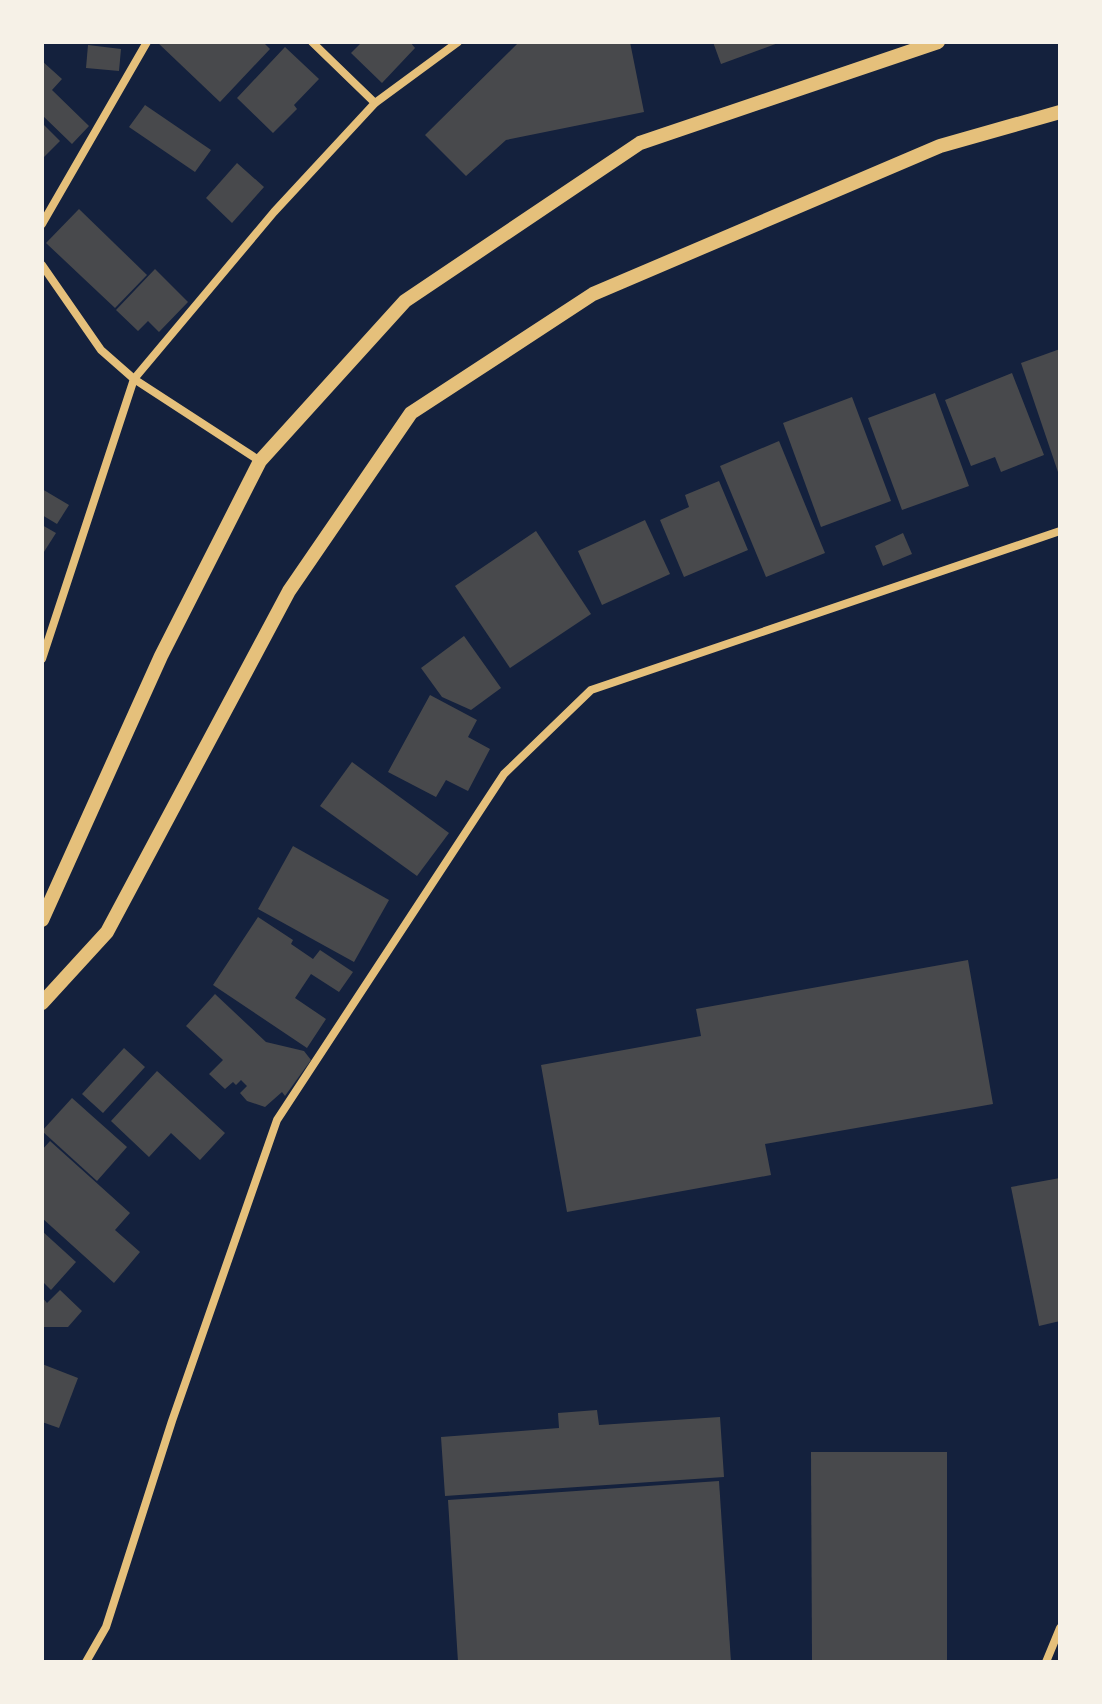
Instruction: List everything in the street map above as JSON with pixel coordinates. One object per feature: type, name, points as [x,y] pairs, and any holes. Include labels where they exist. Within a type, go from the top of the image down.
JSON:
[{"type":"street","points":[[42,224],[147,42]]},
{"type":"street","points":[[312,42],[375,103]]},
{"type":"street","points":[[42,659],[134,379],[274,212],[375,103],[458,42]]},
{"type":"street","points":[[42,920],[46,898],[161,656],[260,461],[405,301],[640,143],[938,42]]},
{"type":"street","points":[[42,1003],[107,932],[289,591],[411,413],[593,294],[940,146],[1060,112]]},
{"type":"street","points":[[42,265],[101,350],[134,379],[260,461]]},
{"type":"street","points":[[86,1662],[106,1627],[172,1421],[277,1120],[504,774],[591,690],[1060,531]]},
{"type":"street","points":[[1046,1662],[1060,1628]]},
{"type":"building","points":[[157,42],[263,42],[270,49],[220,102]]},
{"type":"building","points":[[362,42],[410,42],[415,48],[382,83],[351,53]]},
{"type":"building","points":[[519,42],[630,42],[644,112],[506,140],[466,176],[425,135]]},
{"type":"building","points":[[713,42],[781,42],[721,64]]},
{"type":"building","points":[[88,45],[121,49],[119,71],[86,68]]},
{"type":"building","points":[[285,47],[319,79],[294,105],[297,109],[273,133],[237,98]]},
{"type":"building","points":[[42,61],[62,79],[52,90],[89,126],[72,144],[42,115]]},
{"type":"building","points":[[145,105],[211,150],[195,172],[129,127]]},
{"type":"building","points":[[42,123],[60,141],[42,159]]},
{"type":"building","points":[[237,163],[264,187],[232,223],[206,198]]},
{"type":"building","points":[[79,209],[147,275],[115,308],[46,243]]},
{"type":"building","points":[[155,269],[188,302],[159,332],[148,321],[138,331],[116,310]]},
{"type":"building","points":[[1060,349],[1060,475],[1059,475],[1021,363]]},
{"type":"building","points":[[1012,373],[1044,455],[1001,472],[995,457],[971,466],[945,400]]},
{"type":"building","points":[[935,393],[969,486],[902,510],[868,418]]},
{"type":"building","points":[[852,397],[891,501],[821,527],[783,423]]},
{"type":"building","points":[[779,441],[825,553],[766,577],[720,466]]},
{"type":"building","points":[[719,481],[748,550],[684,577],[660,520],[689,507],[685,495]]},
{"type":"building","points":[[42,489],[69,505],[57,524],[42,515]]},
{"type":"building","points":[[645,520],[670,574],[602,605],[578,551]]},
{"type":"building","points":[[42,525],[56,533],[42,555]]},
{"type":"building","points":[[536,531],[591,614],[510,668],[455,586]]},
{"type":"building","points":[[903,533],[912,554],[883,566],[875,546]]},
{"type":"building","points":[[464,636],[501,688],[471,710],[442,697],[421,668]]},
{"type":"building","points":[[430,695],[477,720],[468,737],[490,749],[468,791],[446,780],[436,797],[388,772]]},
{"type":"building","points":[[352,762],[449,833],[417,876],[320,806]]},
{"type":"building","points":[[293,846],[389,900],[354,962],[258,909]]},
{"type":"building","points":[[258,917],[293,940],[291,944],[313,959],[320,950],[353,972],[339,992],[311,974],[295,998],[326,1019],[307,1048],[213,985]]},
{"type":"building","points":[[968,960],[993,1104],[765,1144],[771,1175],[567,1212],[541,1065],[701,1036],[696,1009]]},
{"type":"building","points":[[215,994],[266,1042],[304,1051],[311,1060],[285,1096],[282,1092],[265,1107],[247,1101],[240,1093],[247,1086],[241,1080],[225,1089],[209,1074],[223,1060],[186,1026]]},
{"type":"building","points":[[124,1048],[145,1067],[103,1113],[82,1094]]},
{"type":"building","points":[[157,1071],[225,1133],[200,1160],[171,1133],[149,1157],[111,1121]]},
{"type":"building","points":[[72,1098],[127,1147],[97,1181],[42,1131]]},
{"type":"building","points":[[50,1141],[130,1213],[115,1230],[140,1252],[114,1283],[42,1218],[42,1150]]},
{"type":"building","points":[[1060,1178],[1060,1321],[1039,1326],[1011,1187]]},
{"type":"building","points":[[42,1231],[76,1262],[51,1290],[42,1281]]},
{"type":"building","points":[[60,1290],[82,1311],[68,1327],[42,1327],[42,1297],[47,1303]]},
{"type":"building","points":[[42,1364],[78,1378],[59,1428],[42,1422]]},
{"type":"building","points":[[597,1410],[599,1425],[720,1417],[724,1477],[445,1496],[441,1437],[559,1428],[558,1413]]},
{"type":"building","points":[[811,1452],[947,1452],[947,1662],[812,1662]]},
{"type":"building","points":[[719,1481],[731,1662],[458,1662],[448,1500]]}]
